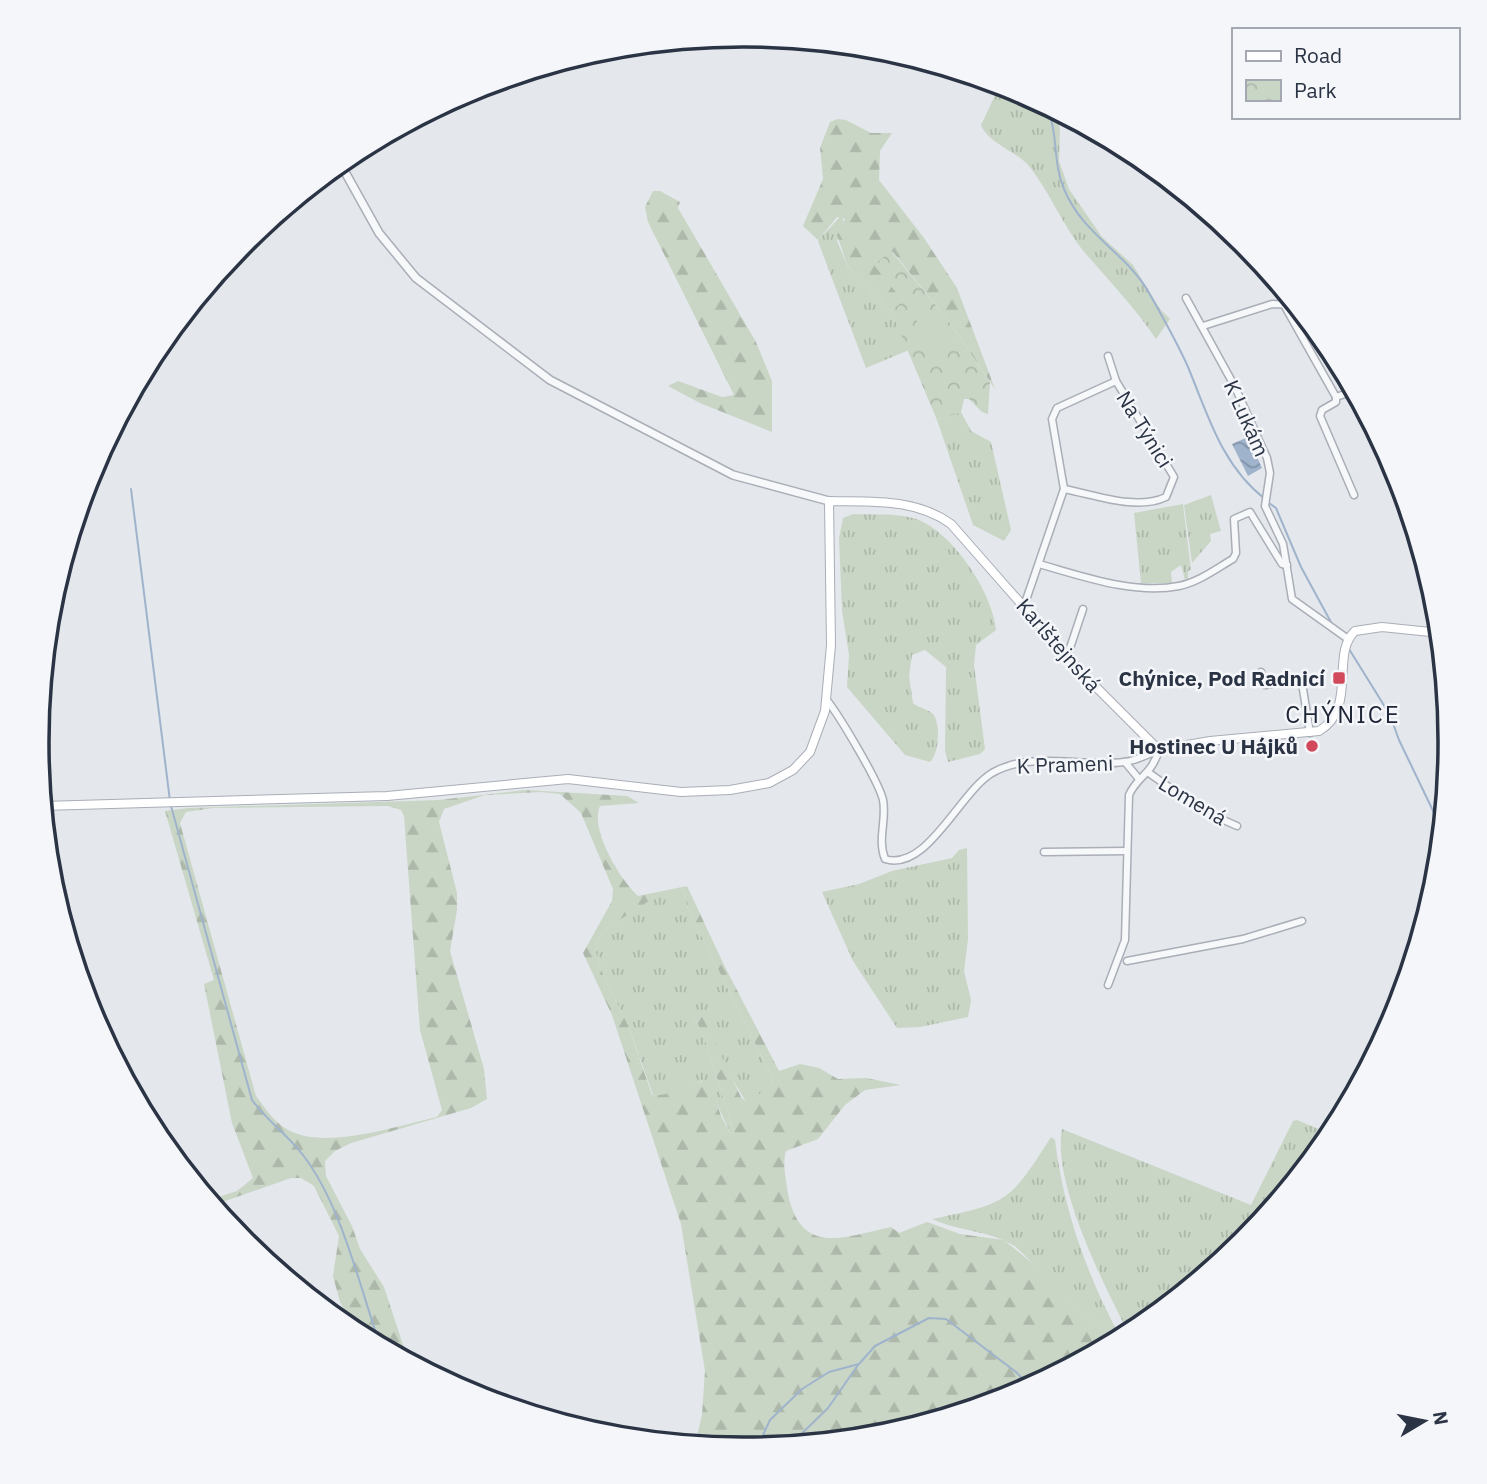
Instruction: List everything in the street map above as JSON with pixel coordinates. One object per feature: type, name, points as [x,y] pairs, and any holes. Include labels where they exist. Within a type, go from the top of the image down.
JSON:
[{"type":"main road","name":"Karlštejnská","points":[[829,501],[903,503],[930,511],[946,520],[1067,657],[1159,750]]},
{"type":"main road","points":[[52,806],[387,796],[568,779],[681,792],[755,787],[793,771],[810,752],[827,699],[831,645],[829,501]]},
{"type":"main road","points":[[1159,750],[1210,741],[1310,733],[1323,728],[1335,713],[1348,639],[1355,631],[1371,627],[1429,633]]},
{"type":"street","points":[[346,173],[379,233],[416,278],[550,380],[733,475],[829,501]]},
{"type":"street","name":"K Lukám","points":[[1186,298],[1203,326],[1267,458],[1270,473],[1265,506],[1283,544],[1293,602],[1348,639]]},
{"type":"street","points":[[1203,326],[1282,303]]},
{"type":"street","points":[[1286,308],[1336,397],[1336,402],[1322,410],[1320,416],[1354,495]]},
{"type":"street","name":"Na Týnici","points":[[1064,489],[1133,503],[1157,501],[1167,497],[1174,477],[1116,381],[1108,356]]},
{"type":"street","name":"Na Týnici","points":[[1024,606],[1064,489],[1052,419],[1057,408],[1116,381]]},
{"type":"street","points":[[1336,397],[1344,394]]},
{"type":"street","points":[[1039,564],[1097,580],[1139,586],[1181,586],[1234,559],[1234,519],[1250,512],[1282,564],[1287,565]]},
{"type":"street","points":[[1067,657],[1083,609]]},
{"type":"street","points":[[1261,672],[1265,685],[1295,680],[1302,683],[1310,733]]},
{"type":"street","name":"K Prameni","points":[[827,699],[883,799],[882,851],[885,859],[894,862],[912,856],[927,845],[969,791],[1004,767],[1035,761],[1125,762]]},
{"type":"street","points":[[1139,779],[1125,762],[1159,750]]},
{"type":"street","points":[[1108,985],[1125,940],[1129,795],[1139,779],[1149,773],[1159,750]]},
{"type":"street","name":"Lomená","points":[[1149,773],[1201,810],[1237,826]]},
{"type":"street","points":[[1044,852],[1127,851]]},
{"type":"street","points":[[1127,961],[1243,939],[1302,921]]},
{"type":"green space","points":[[995,95],[1058,123],[1059,161],[1069,189],[1102,237],[1133,265],[1160,309],[1170,319],[1156,339],[1081,248],[1029,166],[990,137],[981,125]]},
{"type":"green space","points":[[846,120],[871,133],[892,133],[880,151],[879,180],[924,238],[957,288],[995,389],[947,319],[892,251],[904,302],[891,311],[848,267],[837,235],[845,219],[837,217],[818,240],[803,226],[823,179],[820,148],[830,122]]},
{"type":"green space","points":[[653,191],[660,191],[680,202],[678,208],[756,342],[772,381],[772,432],[700,403],[668,386],[678,381],[722,397],[734,395],[648,222],[645,207]]},
{"type":"green space","points":[[841,216],[845,224],[837,241],[848,267],[891,311],[909,350],[866,368],[818,240]]},
{"type":"green space","points":[[891,251],[947,319],[990,382],[988,414],[982,412],[969,399],[964,399],[961,412],[937,420],[891,311],[903,301],[874,265]]},
{"type":"green space","points":[[921,296],[950,343],[935,351],[907,305]]},
{"type":"green space","points":[[961,412],[971,431],[991,442],[1011,530],[1004,541],[973,525],[937,420]]},
{"type":"green space","points":[[1211,495],[1221,531],[1210,534],[1211,541],[1192,563],[1184,505]]},
{"type":"green space","points":[[1183,504],[1191,570],[1188,571],[1188,579],[1185,580],[1181,565],[1171,572],[1172,583],[1141,583],[1134,513]]},
{"type":"green space","points":[[853,514],[899,515],[927,524],[955,548],[978,580],[987,598],[996,630],[976,645],[974,665],[985,749],[980,754],[948,762],[945,751],[946,667],[925,650],[912,655],[909,676],[913,703],[929,711],[936,719],[937,746],[930,762],[905,755],[847,687],[849,655],[842,611],[839,538],[843,518]]},
{"type":"green space","points":[[526,790],[627,796],[639,803],[600,806],[599,828],[608,854],[623,879],[638,896],[687,886],[779,1071],[800,1064],[819,1068],[838,1079],[866,1078],[901,1085],[865,1090],[845,1105],[818,1139],[786,1151],[784,1167],[788,1194],[794,1214],[803,1227],[814,1235],[841,1238],[891,1227],[899,1233],[927,1222],[960,1234],[1004,1240],[1043,1272],[1106,1334],[1051,1365],[1009,1384],[923,1413],[834,1431],[744,1437],[697,1435],[702,1415],[705,1371],[681,1224],[612,1015],[583,953],[612,901],[613,889],[581,813],[560,794],[541,792],[485,795],[444,809],[439,822],[457,893],[450,951],[484,1069],[487,1099],[471,1108],[351,1143],[335,1151],[325,1161],[326,1176],[352,1226],[360,1249],[384,1287],[404,1348],[396,1344],[344,1310],[340,1302],[333,1276],[339,1236],[314,1186],[301,1178],[291,1178],[223,1202],[218,1197],[237,1191],[253,1178],[232,1123],[204,984],[214,980],[165,811],[188,808],[439,800]],"holes":[[[388,806],[401,810],[404,816],[420,1030],[442,1110],[437,1117],[359,1135],[318,1138],[300,1135],[277,1121],[256,1096],[180,823],[186,812],[213,808]],[[683,888],[688,909],[772,1077],[771,1085],[746,1102],[741,1097],[699,1009],[693,1013],[705,1040],[733,1128],[734,1132],[730,1133],[721,1116],[710,1082],[652,1095],[628,1025],[605,980],[596,953],[598,940],[605,929],[660,894]]]},
{"type":"green space","points":[[967,848],[968,939],[964,971],[971,1000],[968,1017],[920,1027],[897,1028],[853,961],[822,892],[859,884],[892,871],[952,858],[959,850]]},
{"type":"green space","points":[[683,888],[688,909],[772,1077],[771,1085],[751,1102],[746,1102],[693,1013],[705,1040],[733,1128],[734,1132],[730,1133],[715,1099],[702,1081],[664,1096],[653,1095],[628,1025],[605,980],[596,953],[598,940],[605,929],[660,893]]},
{"type":"green space","points":[[1297,1120],[1320,1130],[1266,1200],[1202,1264],[1124,1323],[1094,1262],[1072,1205],[1061,1151],[1062,1129],[1251,1205],[1293,1121]]},
{"type":"green space","points":[[1051,1137],[1055,1140],[1064,1191],[1079,1242],[1098,1292],[1116,1328],[1106,1334],[1016,1247],[996,1237],[932,1219],[992,1203],[1015,1188]]},
{"type":"water","points":[[1248,437],[1262,468],[1248,476],[1232,444]]},
{"type":"waterway","points":[[1051,119],[1060,178],[1072,205],[1148,291],[1184,358],[1218,439],[1238,471],[1265,499]]},
{"type":"waterway","points":[[131,489],[170,801]]},
{"type":"waterway","points":[[1269,503],[1276,508],[1301,567],[1332,624]]},
{"type":"waterway","points":[[1349,649],[1390,715],[1434,813]]},
{"type":"waterway","points":[[171,806],[252,1100],[291,1141],[317,1175],[339,1222],[375,1331]]},
{"type":"waterway","points":[[762,1436],[770,1420],[802,1389],[829,1372],[859,1364],[875,1346],[929,1318],[946,1319],[1022,1378]]},
{"type":"waterway","points":[[801,1434],[828,1408],[858,1365]]},
{"type":"place","name":"Chýnice, Pod Radnicí","points":[[1339,678]]},
{"type":"place","name":"Hostinec U Hájků","points":[[1312,746]]},
{"type":"district","name":"CHÝNICE","points":[[1343,714]]}]
